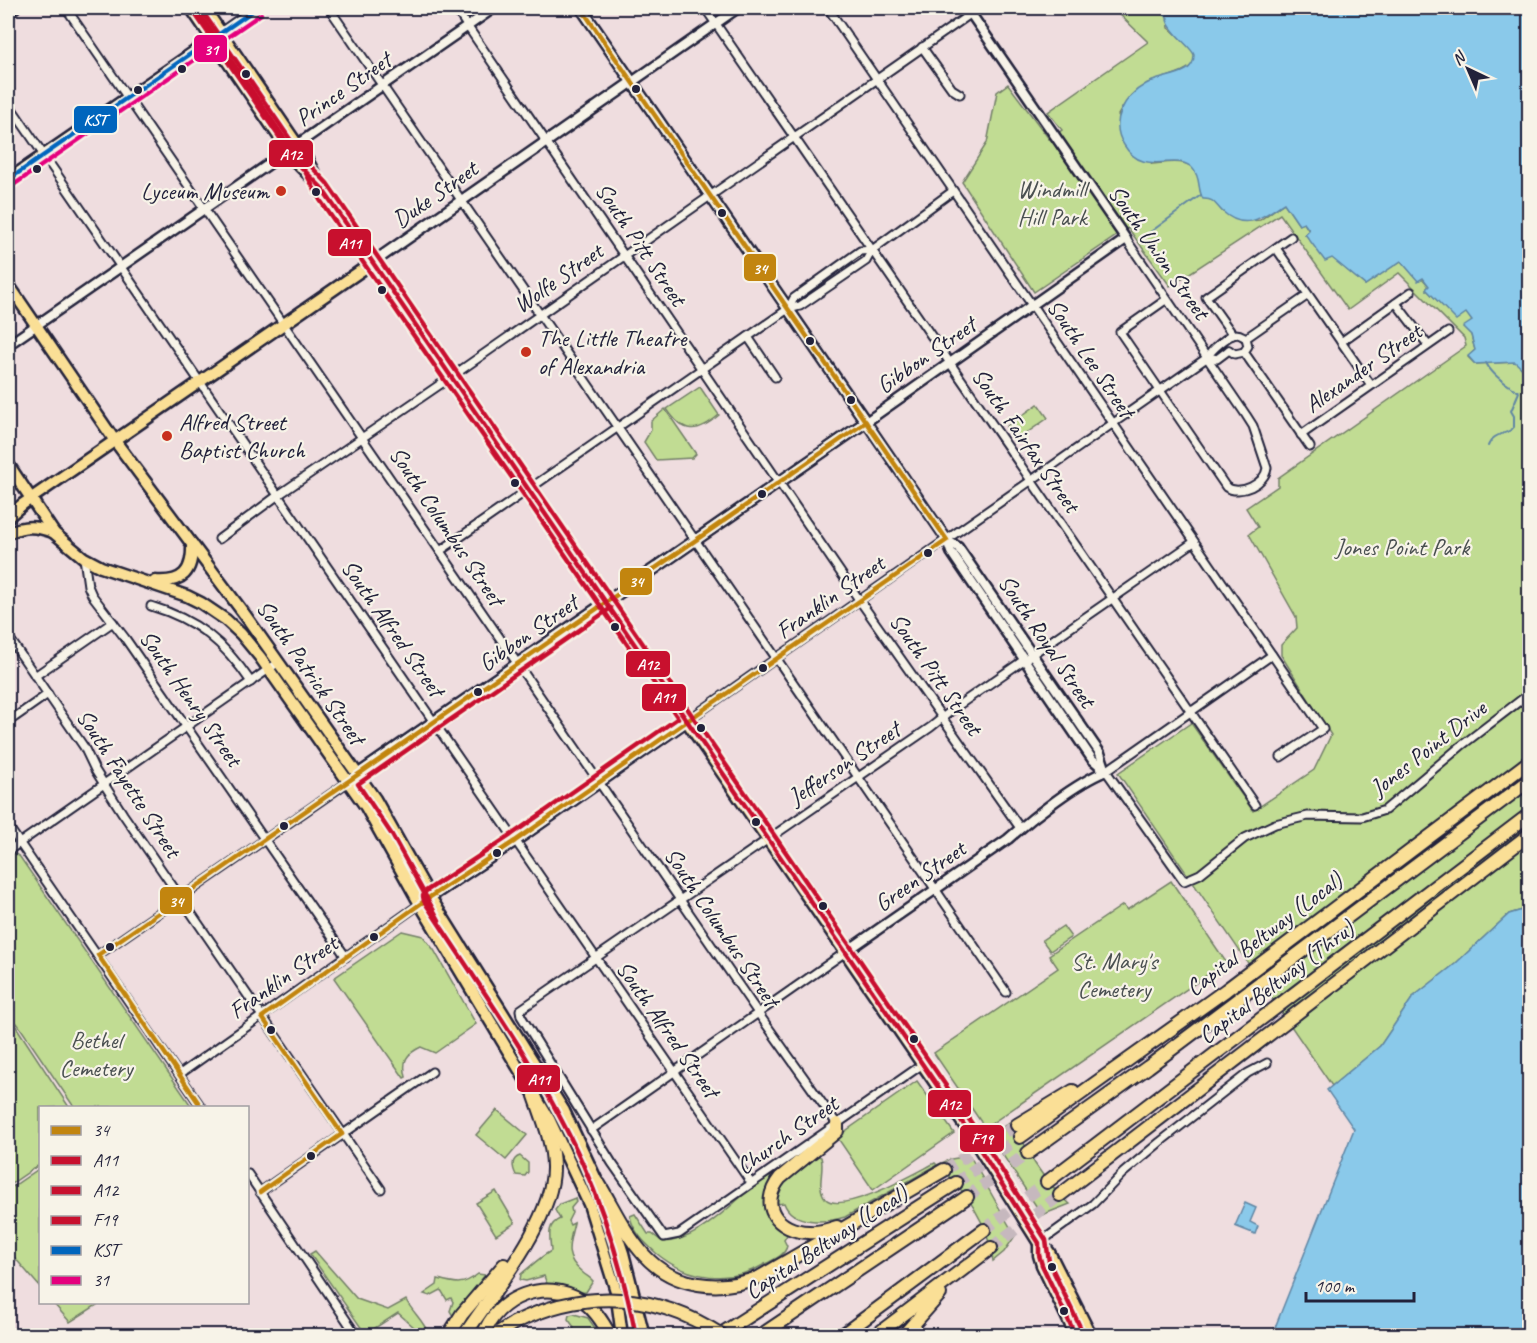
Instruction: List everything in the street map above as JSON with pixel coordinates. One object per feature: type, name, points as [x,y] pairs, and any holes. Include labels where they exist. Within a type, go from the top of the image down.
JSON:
[{"type":"highway","name":"Capital Beltway (Local)","points":[[1018,1131],[1143,1049],[1226,990],[1530,761]]},
{"type":"highway","name":"Capital Beltway (Thru)","points":[[1028,1153],[1235,1002],[1530,780]]},
{"type":"highway","name":"Capital Beltway (Thru)","points":[[1047,1182],[1530,814]]},
{"type":"highway","points":[[1060,1195],[1530,834]]},
{"type":"highway","points":[[464,1335],[533,1233],[545,1210],[553,1168],[547,1130],[535,1096]]},
{"type":"highway","points":[[837,1124],[837,1131],[786,1172],[774,1185],[769,1200],[770,1209],[784,1226],[800,1232],[826,1231],[855,1221]]},
{"type":"highway","points":[[599,1184],[643,1254],[667,1273],[701,1285],[733,1285],[760,1277],[944,1170]]},
{"type":"highway","name":"Capital Beltway (Local)","points":[[720,1335],[956,1183]]},
{"type":"highway","points":[[760,1335],[967,1197]]},
{"type":"highway","points":[[843,1335],[984,1230]]},
{"type":"highway","points":[[448,1335],[477,1296],[533,1233]]},
{"type":"highway","points":[[875,1335],[990,1248],[932,1302],[903,1335]]},
{"type":"highway","points":[[483,1335],[490,1319],[505,1305],[525,1293],[549,1290],[563,1292],[583,1301],[599,1317],[610,1335]]},
{"type":"highway","points":[[493,1335],[548,1308],[598,1299],[630,1300],[664,1307],[697,1321],[720,1335]]},
{"type":"main road","points":[[191,8],[217,36],[293,148],[297,163],[321,187],[978,1144],[1039,1243],[1049,1252],[1091,1335]]},
{"type":"main road","points":[[204,8],[217,36]]},
{"type":"main road","points":[[8,180],[257,8]]},
{"type":"main road","name":"South Royal Street","points":[[581,8],[866,422]]},
{"type":"main road","name":"Duke Street","points":[[8,517],[632,82]]},
{"type":"main road","name":"South Patrick Street","points":[[8,284],[115,441],[279,662],[390,821],[430,897],[542,1074],[576,1135],[599,1184],[623,1253],[644,1335]]},
{"type":"main road","name":"Gibbon Street","points":[[348,782],[866,422]]},
{"type":"main road","points":[[8,464],[54,533],[84,558]]},
{"type":"main road","points":[[8,533],[19,528],[39,527],[54,533]]},
{"type":"main road","points":[[140,581],[166,582],[181,578],[192,561],[192,544]]},
{"type":"main road","name":"South Patrick Street","points":[[84,558],[100,567],[187,596],[214,612],[241,634],[269,669],[348,782],[385,839],[420,904],[562,1142],[589,1204],[616,1291],[622,1335]]},
{"type":"main road","name":"Franklin Street","points":[[420,904],[515,841],[688,720]]},
{"type":"main road","points":[[1039,1243],[1042,1265],[1076,1335]]},
{"type":"street","points":[[8,12],[15,8]]},
{"type":"street","name":"South Columbus Street","points":[[66,8],[758,1013],[837,1124]]},
{"type":"street","points":[[329,8],[1006,992]]},
{"type":"street","name":"South Pitt Street","points":[[455,8],[860,601],[1020,828]]},
{"type":"street","name":"Prince Street","points":[[8,345],[494,8]]},
{"type":"street","name":"South Fairfax Street","points":[[705,8],[1255,805]]},
{"type":"street","name":"Duke Street","points":[[632,82],[738,8]]},
{"type":"street","name":"South Lee Street","points":[[828,8],[1323,729],[1281,757]]},
{"type":"street","name":"Wolfe Street","points":[[219,539],[277,496],[795,137],[922,47],[969,10],[979,8]]},
{"type":"street","name":"South Union Street","points":[[969,10],[1253,426],[1263,452],[1267,468],[1266,474],[1244,490],[1232,491],[1226,487],[1161,392]]},
{"type":"street","points":[[922,47],[952,89],[960,94]]},
{"type":"street","name":"South Alfred Street","points":[[8,103],[751,1184]]},
{"type":"street","points":[[440,551],[788,309],[800,306],[866,261],[872,250],[953,191]]},
{"type":"street","points":[[1232,336],[1206,297],[1291,237]]},
{"type":"street","name":"Gibbon Street","points":[[866,422],[1126,239]]},
{"type":"street","points":[[1276,248],[1371,385]]},
{"type":"street","points":[[1341,342],[1412,292]]},
{"type":"street","points":[[1246,338],[1308,295]]},
{"type":"street","points":[[1161,392],[1120,332],[1167,299]]},
{"type":"street","points":[[1396,303],[1428,345]]},
{"type":"street","name":"Alexander Street","points":[[1301,435],[1448,332]]},
{"type":"street","points":[[1240,334],[1246,338],[1248,346],[1244,352],[1235,354],[1229,350],[1227,344],[1232,336],[1240,334]]},
{"type":"street","name":"Franklin Street","points":[[688,720],[1161,392],[1208,357],[1210,351],[1232,336]]},
{"type":"street","points":[[748,337],[775,376]]},
{"type":"street","name":"Franklin Street","points":[[1208,357],[1217,359],[1229,350]]},
{"type":"street","points":[[1244,352],[1310,447]]},
{"type":"street","name":"South Royal Street","points":[[866,422],[947,540],[951,552],[1028,657],[1092,759],[1106,771],[1184,881]]},
{"type":"street","name":"Jefferson Street","points":[[591,1130],[521,1016],[520,1010],[944,718],[956,707],[1194,542]]},
{"type":"street","name":"South Henry Street","points":[[84,558],[88,586],[92,595],[346,957]]},
{"type":"street","points":[[151,606],[180,616],[211,636],[227,650],[251,682]]},
{"type":"street","points":[[35,676],[113,622]]},
{"type":"street","name":"South Fayette Street","points":[[8,636],[84,747],[103,784],[381,1189]]},
{"type":"street","name":"Green Street","points":[[591,1130],[1008,839],[1092,776],[1106,771],[1272,655]]},
{"type":"street","points":[[8,851],[279,662]]},
{"type":"street","name":"Jones Point Drive","points":[[1184,881],[1200,874],[1245,838],[1275,824],[1308,816],[1362,817],[1385,810],[1461,746],[1530,693]]},
{"type":"street","points":[[8,722],[48,694]]},
{"type":"street","name":"Gibbon Street","points":[[98,956],[348,782]]},
{"type":"street","points":[[8,826],[201,1106]]},
{"type":"street","name":"Franklin Street","points":[[180,1074],[420,904]]},
{"type":"street","points":[[1039,1243],[1093,1204],[1123,1173],[1160,1142],[1257,1067],[1268,1063]]},
{"type":"street","name":"Church Street","points":[[591,1130],[661,1235],[672,1237],[923,1064]]},
{"type":"street","points":[[260,1192],[432,1072]]},
{"type":"street","points":[[249,1176],[357,1335]]},
{"type":"green space","name":"Jones Point Park","points":[[1113,8],[1158,8],[1168,18],[1169,28],[1193,51],[1195,58],[1193,64],[1186,69],[1146,84],[1133,94],[1118,115],[1152,164],[1180,162],[1187,164],[1196,172],[1203,198],[1213,200],[1223,212],[1248,221],[1260,220],[1284,203],[1299,225],[1304,223],[1309,231],[1305,234],[1365,285],[1401,261],[1418,280],[1422,278],[1429,286],[1426,289],[1456,319],[1466,312],[1472,321],[1471,335],[1475,350],[1468,357],[1475,364],[1516,362],[1529,375],[1529,908],[1509,914],[1455,964],[1413,997],[1380,1046],[1332,1086],[1118,773],[1191,723],[1253,811],[1314,770],[1331,735],[1281,655],[1281,645],[1297,628],[1296,617],[1249,534],[1258,527],[1246,508],[1278,486],[1278,478],[1466,346],[1464,338],[1399,273],[1348,310],[1280,214],[1170,286],[1128,228],[1034,292],[962,182],[987,143],[997,92],[1008,84],[1049,139],[1062,130],[1048,112],[1148,42]]},
{"type":"green space","points":[[700,387],[719,415],[704,426],[685,427],[667,409]]},
{"type":"green space","points":[[1038,404],[1048,418],[1015,441],[1006,427]]},
{"type":"green space","points":[[665,409],[696,454],[692,458],[656,460],[644,442],[651,430],[651,421]]},
{"type":"green space","name":"Bethel Cemetery","points":[[14,853],[20,857],[191,1106],[73,1106],[17,1023],[15,1025],[68,1106],[39,1106],[39,1165],[8,1186],[8,857]]},
{"type":"green space","name":"St. Mary's Cemetery","points":[[1171,881],[1226,962],[985,1128],[934,1053],[1058,968],[1049,955],[1123,905],[1127,910]]},
{"type":"green space","points":[[1063,926],[1071,937],[1050,951],[1042,940]]},
{"type":"green space","points":[[402,931],[423,936],[434,950],[476,1024],[435,1053],[421,1047],[412,1052],[405,1062],[406,1077],[404,1078],[334,978]]},
{"type":"green space","points":[[917,1081],[954,1133],[873,1190],[837,1137]]},
{"type":"green space","points":[[497,1110],[527,1135],[506,1160],[476,1135]]},
{"type":"green space","points":[[1015,1118],[1024,1143],[1036,1165],[1051,1185],[1070,1204],[1042,1215],[993,1140],[1004,1126]]},
{"type":"green space","points":[[520,1156],[528,1163],[528,1172],[525,1176],[516,1175],[514,1169],[514,1161]]},
{"type":"green space","points":[[818,1156],[821,1157],[822,1162],[822,1193],[825,1198],[833,1202],[862,1198],[935,1163],[937,1165],[845,1217],[819,1221],[802,1219],[788,1210],[784,1203],[777,1204],[777,1191],[786,1180]]},
{"type":"green space","points":[[970,1156],[1015,1236],[1004,1252],[993,1261],[986,1233],[974,1208],[957,1185],[937,1165],[951,1159]]},
{"type":"green space","points":[[39,1169],[39,1286],[8,1250],[8,1190]]},
{"type":"green space","points":[[771,1175],[766,1198],[787,1235],[784,1240],[787,1246],[779,1256],[739,1275],[724,1277],[696,1274],[668,1262],[640,1237],[630,1216],[635,1214],[648,1234],[652,1234],[663,1242],[673,1241],[692,1234],[709,1223]]},
{"type":"green space","points":[[496,1191],[515,1223],[496,1235],[476,1203]]},
{"type":"green space","points":[[575,1198],[576,1202],[571,1208],[572,1213],[568,1221],[570,1225],[574,1223],[569,1250],[572,1261],[593,1281],[586,1292],[577,1292],[547,1284],[544,1276],[526,1281],[520,1280],[521,1274],[551,1251],[551,1228],[560,1219],[555,1210],[560,1204]]},
{"type":"green space","points":[[315,1251],[357,1299],[388,1310],[406,1300],[429,1335],[423,1335],[398,1313],[369,1332],[362,1329],[310,1254]]},
{"type":"green space","points":[[478,1274],[485,1275],[453,1316],[450,1311],[453,1302],[451,1298],[447,1300],[441,1290],[430,1296],[424,1294],[437,1285],[438,1279],[459,1283],[468,1281]]},
{"type":"green space","points":[[54,1304],[98,1304],[70,1322]]},
{"type":"green space","points":[[569,1315],[588,1318],[600,1335],[572,1335],[574,1327],[568,1319]]},
{"type":"water","points":[[1158,8],[1529,8],[1529,375],[1515,362],[1475,364],[1468,356],[1475,350],[1471,335],[1463,327],[1472,321],[1466,313],[1456,320],[1426,289],[1429,286],[1423,278],[1418,281],[1401,261],[1365,285],[1332,258],[1325,261],[1305,234],[1309,230],[1304,223],[1299,225],[1284,203],[1254,220],[1239,221],[1231,218],[1212,201],[1203,199],[1195,172],[1186,164],[1150,163],[1132,155],[1124,145],[1118,127],[1121,110],[1125,103],[1131,95],[1146,84],[1186,70],[1191,66],[1194,55],[1169,25],[1168,18]]},
{"type":"water","points":[[1529,908],[1529,1335],[1272,1335],[1354,1129],[1327,1090],[1380,1046],[1413,997],[1455,964],[1509,914]]},
{"type":"water","points":[[1245,1203],[1256,1208],[1250,1222],[1258,1226],[1255,1234],[1235,1226]]},
{"type":"waterway","points":[[1145,236],[1201,195]]},
{"type":"waterway","points":[[1486,363],[1496,376],[1519,392],[1511,411],[1514,416],[1514,427],[1494,438],[1488,446]]},
{"type":"tunnel","points":[[944,1170],[1017,1125]]},
{"type":"tunnel","points":[[956,1183],[1020,1137]]},
{"type":"tunnel","points":[[967,1197],[1028,1153]]},
{"type":"tunnel","points":[[984,1230],[1047,1182]]},
{"type":"tunnel","points":[[991,1248],[1060,1195]]},
{"type":"transit line","name":"A12","points":[[191,8],[297,163],[321,187],[971,1135],[1039,1243],[1042,1265],[1076,1336]]},
{"type":"transit line","name":"F19","points":[[200,8],[303,158],[327,183],[977,1131],[1046,1240],[1049,1262],[1083,1333]]},
{"type":"transit line","name":"KST","points":[[8,180],[257,8]]},
{"type":"transit line","name":"34","points":[[342,1134],[262,1017],[430,897],[515,841],[947,540],[581,8]]},
{"type":"transit line","name":"A11","points":[[198,12],[299,160],[320,200],[678,718],[511,835],[426,891],[423,896],[424,901],[528,1061],[582,1162],[607,1226],[626,1291],[636,1336]]},
{"type":"transit line","name":"31","points":[[12,186],[261,14]]},
{"type":"transit line","name":"34","points":[[201,1106],[98,955],[866,422]]},
{"type":"transit line","name":"A11","points":[[439,920],[392,835],[358,784],[611,608]]},
{"type":"transit line","name":"34","points":[[260,1192],[342,1134]]},
{"type":"place","name":"Lyceum Museum","points":[[281,191]]},
{"type":"place","name":"The Little Theatre of Alexandria","points":[[526,352]]},
{"type":"place","name":"Alfred Street Baptist Church","points":[[167,436]]},
{"type":"park label","name":"Windmill Hill Park","points":[[1052,203]]}]
